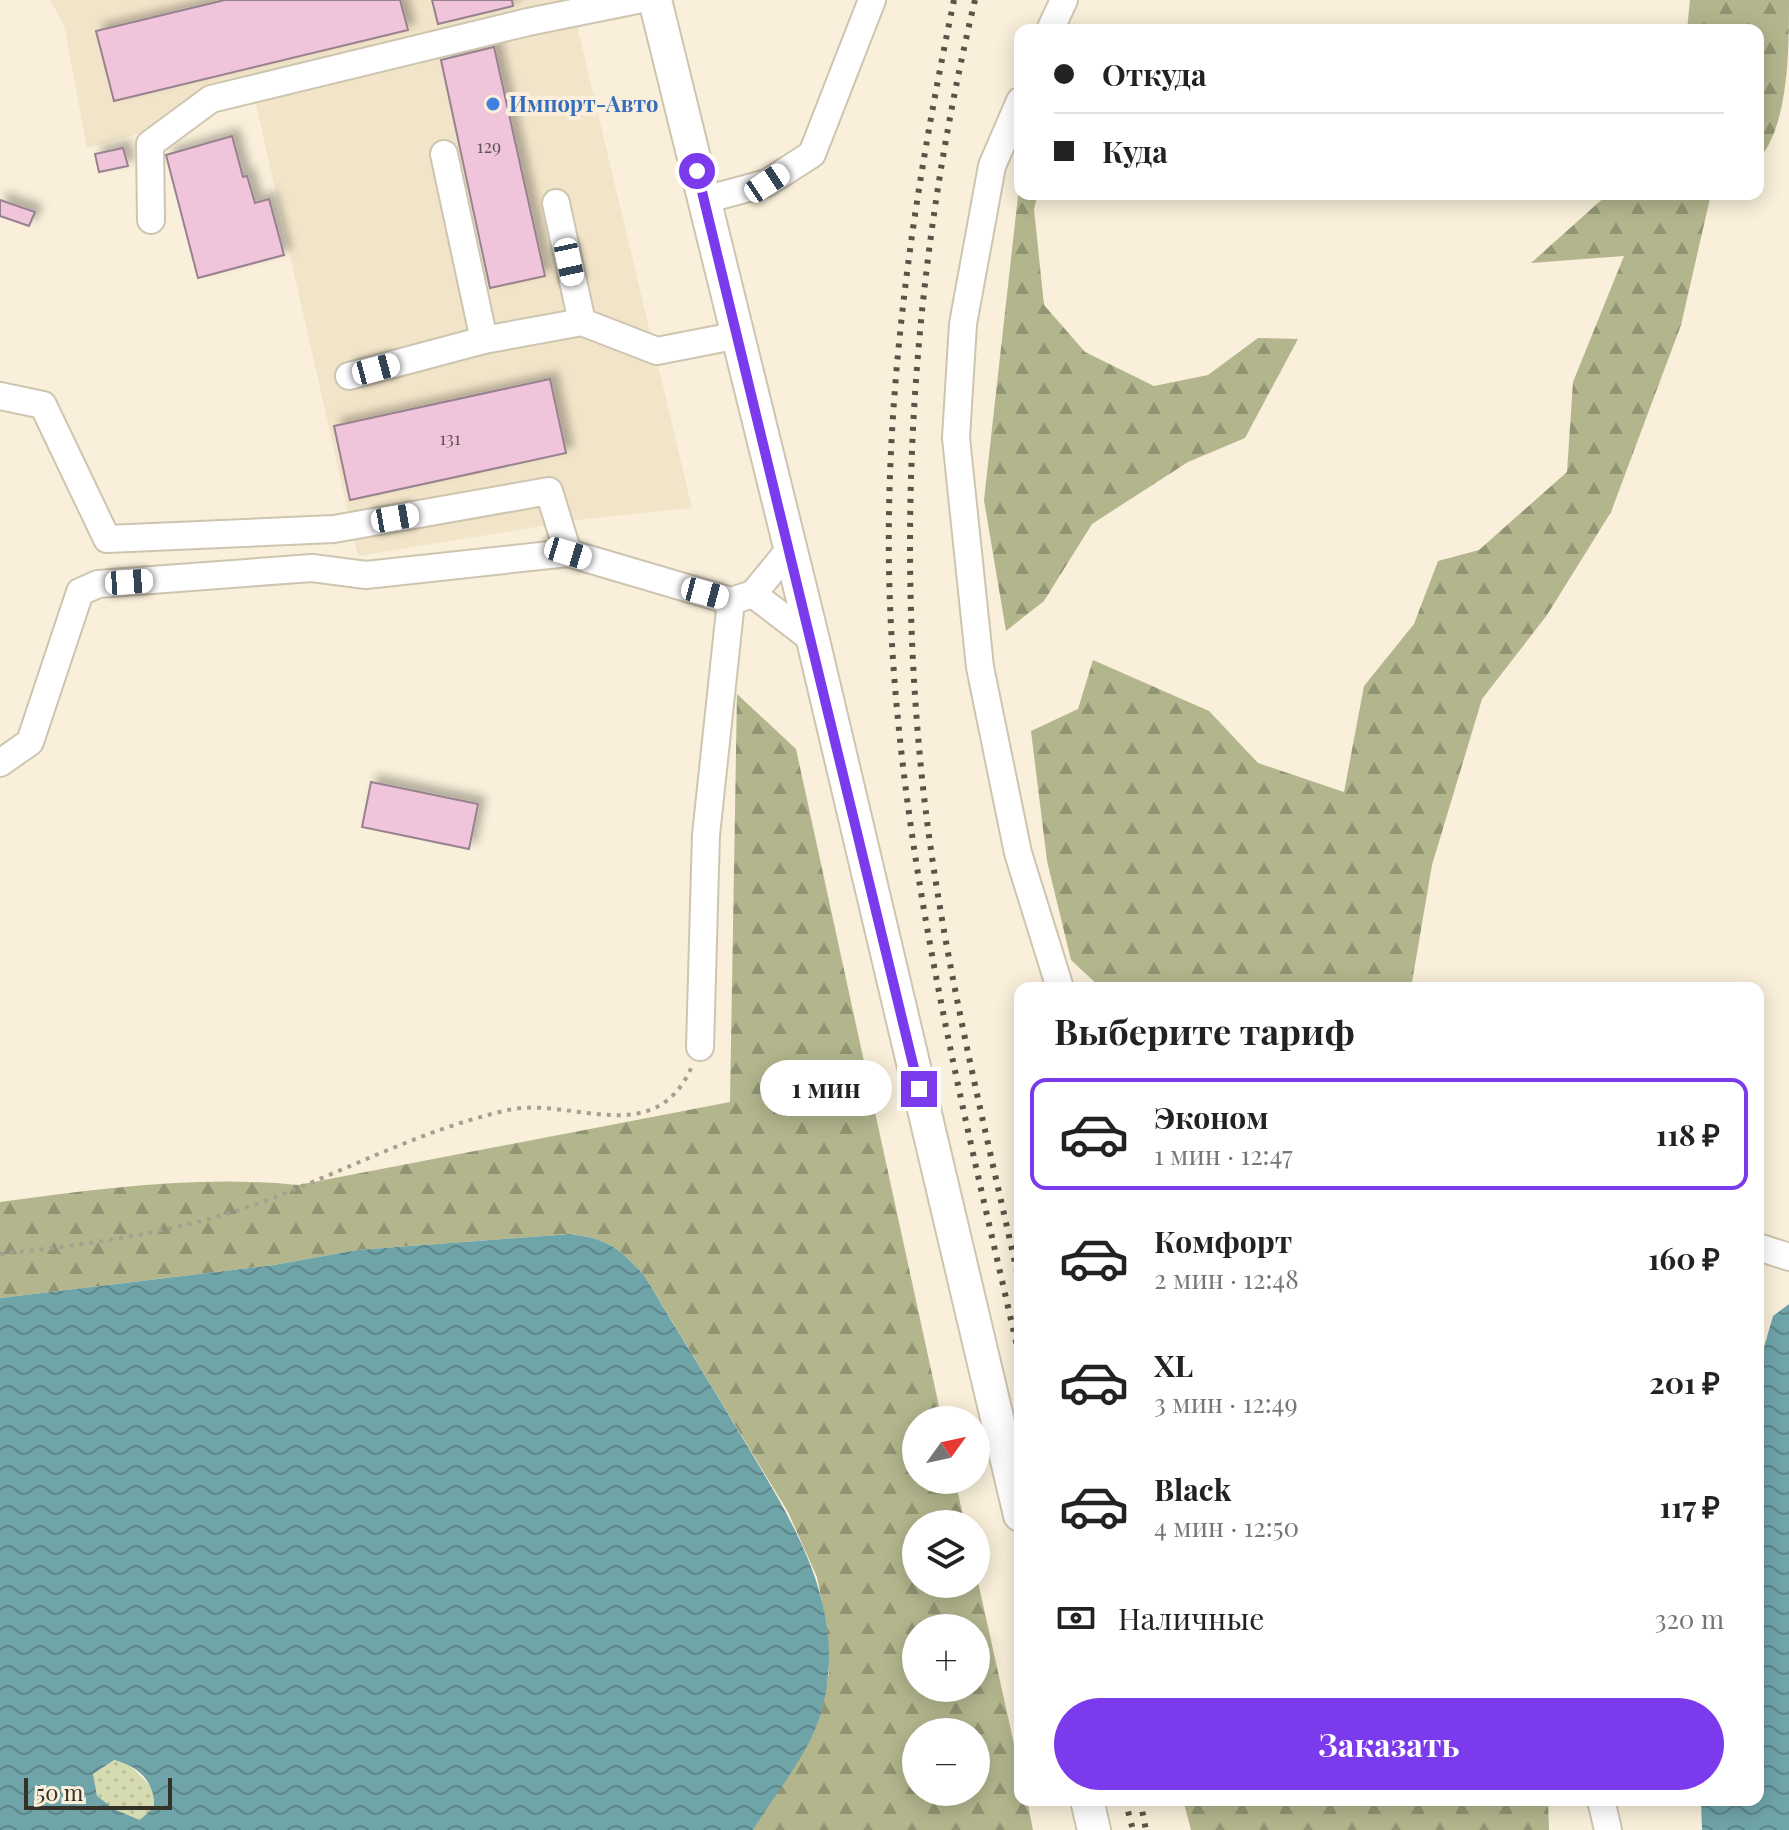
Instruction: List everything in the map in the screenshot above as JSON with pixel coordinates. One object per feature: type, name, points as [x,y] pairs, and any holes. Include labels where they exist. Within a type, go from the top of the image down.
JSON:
[{"type":"main road","points":[[655,0],[813,640],[1014,1490]]},
{"type":"main road","points":[[1088,1806],[1094,1830]]},
{"type":"lane","points":[[151,220],[150,144],[211,99],[528,22],[637,0]]},
{"type":"lane","points":[[704,200],[767,183],[812,154],[872,0]]},
{"type":"lane","points":[[1053,24],[1064,0]]},
{"type":"lane","points":[[1014,115],[992,166],[963,324],[956,438],[980,667],[1018,853],[1058,982]]},
{"type":"lane","points":[[444,154],[484,340]]},
{"type":"lane","points":[[556,203],[582,322]]},
{"type":"lane","points":[[349,376],[484,340],[582,322],[657,351],[739,335]]},
{"type":"lane","points":[[0,396],[43,405],[107,539],[334,529],[549,491],[568,553]]},
{"type":"lane","points":[[700,1047],[706,835],[742,597],[790,549]]},
{"type":"lane","points":[[0,763],[30,742],[80,592],[98,584],[312,568],[366,575],[568,553],[742,597],[813,640]]},
{"type":"lane","points":[[1764,1249],[1789,1257]]},
{"type":"lane","points":[[1602,1806],[1608,1830]]},
{"type":"path","points":[[0,1254],[112,1241],[256,1204],[406,1140],[524,1107],[587,1116],[642,1113],[672,1097],[686,1081],[700,1047]]},
{"type":"shaded area","points":[[50,0],[624,0],[628,18],[577,26],[692,508],[585,519],[358,556],[255,100],[87,148],[64,25]]},
{"type":"green space","points":[[1690,0],[1789,0],[1785,86],[1776,128],[1764,151],[1764,24],[1688,24]]},
{"type":"green space","points":[[1018,200],[1036,200],[1034,209],[1044,305],[1085,352],[1154,386],[1208,375],[1258,338],[1298,339],[1245,438],[1188,462],[1092,524],[1044,601],[1006,631],[984,500]]},
{"type":"green space","points":[[1601,200],[1710,200],[1681,325],[1611,512],[1547,615],[1482,699],[1432,865],[1412,982],[1095,982],[1071,960],[1047,861],[1031,731],[1078,709],[1093,660],[1209,711],[1258,763],[1344,792],[1364,686],[1414,624],[1438,561],[1479,550],[1567,472],[1573,382],[1624,256],[1531,263]]},
{"type":"green space","points":[[737,694],[796,749],[939,1406],[902,1406],[902,1494],[958,1494],[962,1510],[902,1510],[902,1598],[982,1598],[985,1614],[902,1614],[902,1702],[990,1702],[990,1636],[1014,1744],[1014,1806],[1028,1806],[1033,1830],[753,1830],[822,1708],[829,1673],[826,1621],[817,1577],[788,1512],[644,1275],[612,1246],[570,1234],[357,1250],[274,1265],[0,1298],[0,1202],[112,1188],[261,1182],[298,1185],[730,1102]]},
{"type":"green space","points":[[113,1760],[128,1764],[152,1787],[154,1807],[141,1820],[114,1809],[97,1797],[93,1774]]},
{"type":"green space","points":[[1185,1806],[1548,1806],[1549,1830],[1191,1830]]},
{"type":"water","points":[[570,1234],[612,1246],[644,1275],[781,1504],[812,1568],[822,1602],[828,1636],[828,1672],[822,1709],[801,1757],[753,1830],[0,1830],[0,1298],[274,1265],[357,1250]],"holes":[[[114,1760],[131,1766],[143,1776],[152,1790],[154,1807],[140,1820],[114,1809],[97,1796],[93,1774]]]},
{"type":"water","points":[[1789,1304],[1789,1830],[1702,1830],[1701,1806],[1764,1806],[1764,1347],[1773,1316]]},
{"type":"building","points":[[225,0],[400,0],[408,30],[114,101],[96,31]]},
{"type":"building","points":[[432,0],[512,0],[513,6],[438,24]]},
{"type":"building","points":[[494,47],[545,276],[490,288],[441,60]]},
{"type":"building","points":[[232,136],[243,177],[247,176],[255,203],[269,199],[284,255],[198,278],[166,155]]},
{"type":"building","points":[[123,148],[128,166],[99,172],[95,154]]},
{"type":"building","points":[[0,200],[35,212],[29,226],[0,216]]},
{"type":"building","points":[[550,379],[566,453],[350,500],[334,426]]},
{"type":"building","points":[[371,782],[478,804],[469,849],[362,827]]},
{"type":"railway","points":[[954,0],[927,141],[906,283],[892,425],[889,569],[903,769],[917,868],[954,1066],[1014,1333]]},
{"type":"railway","points":[[975,0],[954,96],[924,290],[911,485],[910,582],[914,680],[930,842],[951,970],[1014,1258]]},
{"type":"railway","points":[[1127,1806],[1133,1830]]},
{"type":"railway","points":[[1141,1806],[1146,1830]]},
{"type":"place","name":"Импорт-Авто","points":[[493,104]]},
{"type":"route","points":[[697,171],[813,640],[919,1089]]}]
